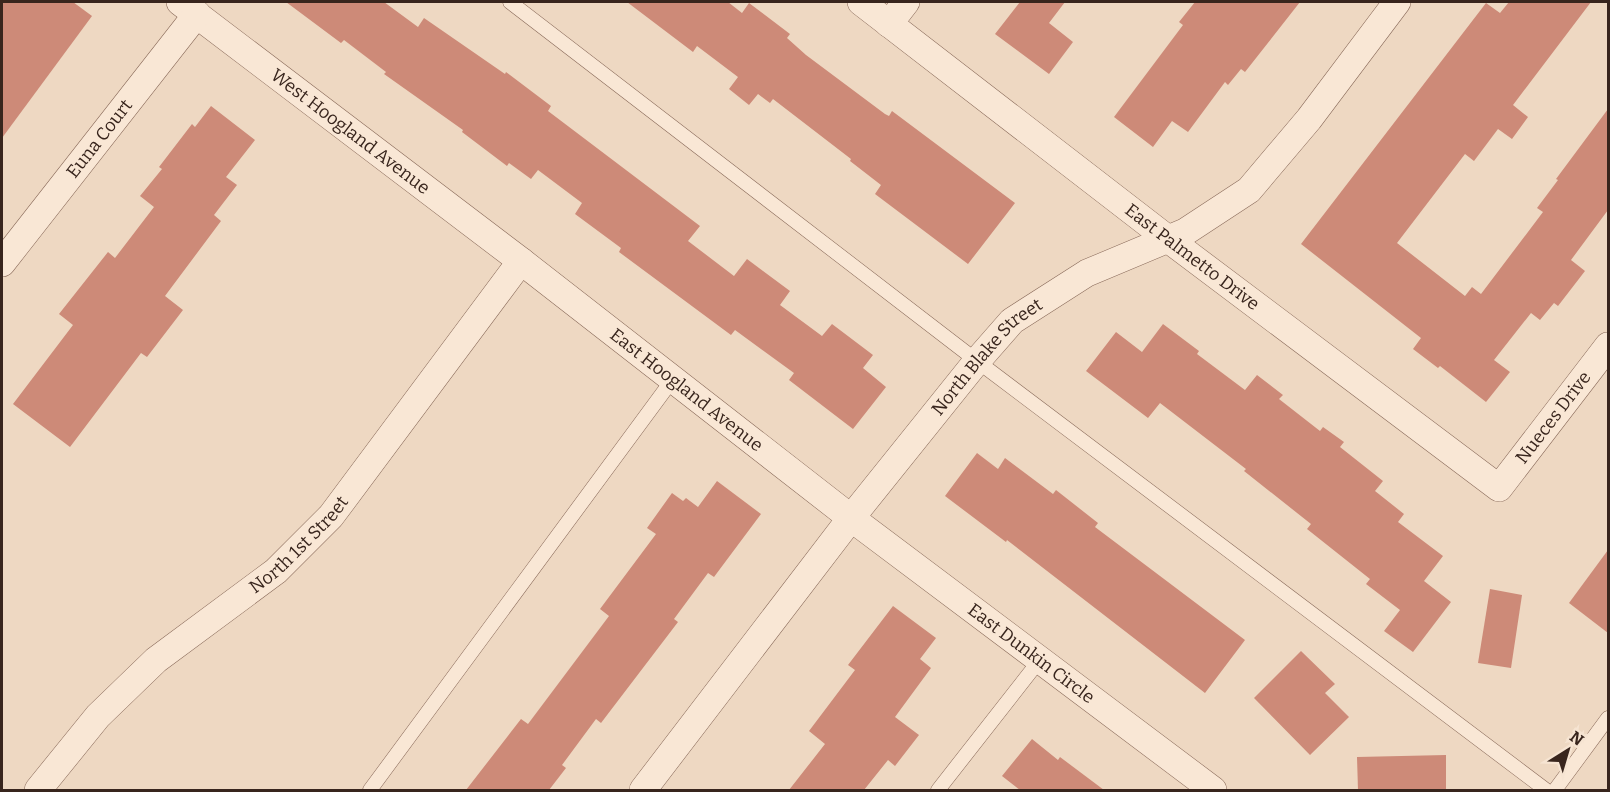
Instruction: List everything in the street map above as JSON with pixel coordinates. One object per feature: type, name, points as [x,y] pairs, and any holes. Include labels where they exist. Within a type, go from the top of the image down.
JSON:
[{"type":"street","name":"East Palmetto Drive","points":[[861,2],[1168,239],[1499,488]]},
{"type":"street","points":[[889,24],[906,2]]},
{"type":"street","name":"North Blake Street","points":[[643,790],[851,518],[976,361],[1012,321],[1087,273],[1185,232],[1249,190],[1309,119],[1397,2]]},
{"type":"street","name":"West Hoogland Avenue","points":[[189,8],[521,261]]},
{"type":"street","name":"Euna Court","points":[[2,263],[189,8]]},
{"type":"street","name":"East Hoogland Avenue","points":[[521,261],[851,518]]},
{"type":"street","name":"North 1st Street","points":[[38,790],[98,716],[156,660],[276,571],[331,516],[521,261]]},
{"type":"street","name":"Nueces Drive","points":[[1499,488],[1608,346]]},
{"type":"street","name":"East Dunkin Circle","points":[[851,518],[1213,790]]},
{"type":"lane","points":[[510,2],[976,361],[1546,790]]},
{"type":"lane","points":[[370,790],[673,380]]},
{"type":"lane","points":[[938,790],[1039,661]]},
{"type":"lane","points":[[1555,790],[1608,718]]},
{"type":"building","points":[[2,2],[73,2],[92,16],[2,138]]},
{"type":"building","points":[[286,2],[384,2],[418,27],[424,18],[505,74],[506,72],[551,106],[548,111],[700,226],[688,241],[734,276],[747,259],[790,291],[780,305],[822,336],[832,324],[873,355],[863,368],[886,387],[853,429],[789,380],[794,373],[735,330],[731,335],[619,252],[621,248],[575,214],[582,203],[538,170],[531,179],[509,163],[507,166],[462,132],[463,130],[384,74],[386,72],[344,40],[341,43]]},
{"type":"building","points":[[627,2],[728,2],[742,13],[749,3],[790,34],[787,38],[806,55],[885,114],[889,116],[892,111],[1015,203],[968,264],[875,194],[881,185],[773,99],[770,103],[758,94],[749,105],[729,89],[738,77],[697,46],[693,52]]},
{"type":"building","points":[[1020,2],[1065,2],[1049,23],[1073,42],[1049,74],[995,34]]},
{"type":"building","points":[[1195,2],[1300,2],[1245,72],[1241,69],[1228,85],[1225,82],[1188,132],[1172,121],[1153,147],[1114,117],[1183,25],[1179,22]]},
{"type":"building","points":[[1509,2],[1591,2],[1513,105],[1528,117],[1512,139],[1498,129],[1474,161],[1465,154],[1397,243],[1465,296],[1472,287],[1481,294],[1543,212],[1537,208],[1608,109],[1608,210],[1571,260],[1585,271],[1558,306],[1554,303],[1540,320],[1531,313],[1494,360],[1510,372],[1486,402],[1440,366],[1438,368],[1413,349],[1421,338],[1301,244],[1486,3],[1500,13]]},
{"type":"building","points":[[211,106],[255,140],[226,177],[237,185],[214,215],[221,221],[165,296],[183,310],[147,357],[141,353],[70,447],[13,404],[73,325],[59,314],[108,252],[115,258],[154,207],[140,196],[162,169],[159,167],[192,124],[195,127]]},
{"type":"building","points":[[1163,324],[1199,351],[1197,354],[1245,390],[1257,375],[1283,395],[1279,399],[1320,431],[1323,427],[1344,442],[1340,447],[1383,481],[1375,491],[1404,514],[1398,522],[1443,556],[1424,581],[1451,602],[1413,652],[1384,631],[1400,610],[1366,584],[1370,579],[1307,529],[1311,524],[1244,471],[1246,469],[1160,403],[1148,418],[1086,371],[1116,332],[1142,352]]},
{"type":"building","points":[[977,453],[998,469],[1005,458],[1053,494],[1056,490],[1098,523],[1095,527],[1245,640],[1205,693],[1007,540],[1006,542],[945,496]]},
{"type":"building","points":[[717,481],[761,514],[714,577],[708,573],[674,619],[678,622],[601,723],[596,719],[562,765],[566,768],[549,790],[466,790],[521,719],[528,724],[609,616],[600,609],[656,534],[647,528],[672,493],[683,501],[686,498],[698,507]]},
{"type":"building","points":[[1608,550],[1608,633],[1569,603]]},
{"type":"building","points":[[1490,589],[1522,595],[1511,668],[1478,663]]},
{"type":"building","points":[[893,606],[936,638],[920,659],[931,668],[895,717],[919,735],[895,766],[888,760],[864,790],[789,790],[825,744],[809,731],[855,670],[848,665]]},
{"type":"building","points":[[1301,651],[1335,684],[1325,693],[1349,717],[1310,755],[1254,698]]},
{"type":"building","points":[[1032,739],[1058,760],[1060,757],[1104,790],[1020,790],[1002,776]]},
{"type":"building","points":[[1446,755],[1446,790],[1358,790],[1357,757]]}]
